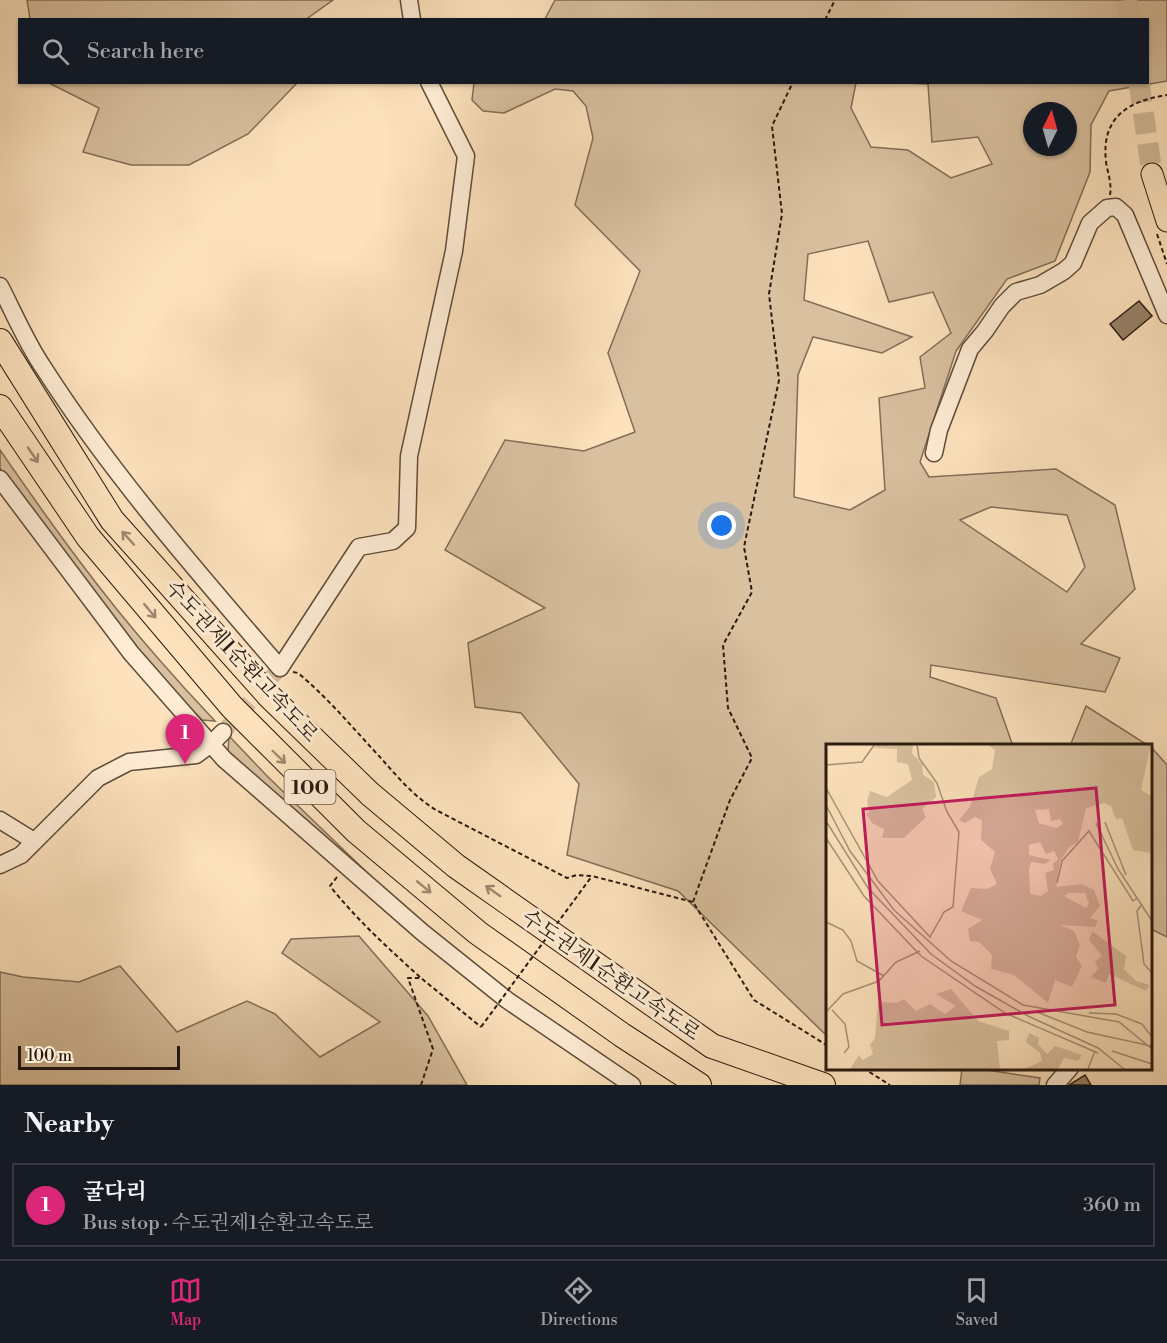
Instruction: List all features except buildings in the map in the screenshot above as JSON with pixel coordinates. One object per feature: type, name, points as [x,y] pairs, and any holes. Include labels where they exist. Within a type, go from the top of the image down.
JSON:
[{"type":"highway","name":"수도권제1순환고속도로","points":[[0,341],[112,520],[270,697],[370,794],[456,866],[712,1046],[823,1085]]},
{"type":"highway","name":"수도권제1순환고속도로","points":[[0,407],[88,537],[231,707],[323,800],[356,831],[478,933],[622,1035],[699,1085]]},
{"type":"highway","points":[[712,1046],[772,1085]]},
{"type":"main road","points":[[1152,174],[1167,221]]},
{"type":"street","points":[[410,0],[412,18]]},
{"type":"street","points":[[0,286],[41,365],[109,463],[153,520],[280,668],[359,547],[393,541],[408,528],[409,456],[454,251],[466,156],[430,84]]},
{"type":"street","points":[[934,453],[939,430],[970,349],[1002,306],[1016,292],[1040,285],[1073,263],[1090,224],[1107,208],[1116,207],[1125,215],[1167,315]]},
{"type":"street","points":[[0,479],[131,653],[224,759],[249,783],[422,932],[507,1000],[632,1085]]},
{"type":"street","points":[[0,865],[21,855],[98,778],[129,762],[196,755],[223,732]]},
{"type":"street","points":[[0,820],[34,841]]},
{"type":"street","points":[[1055,1085],[1068,1070]]},
{"type":"path","points":[[826,18],[835,0]]},
{"type":"path","points":[[693,902],[730,800],[752,758],[728,708],[723,645],[752,592],[744,547],[779,380],[769,294],[782,214],[772,126],[793,84]]},
{"type":"path","points":[[1107,208],[1111,189],[1106,147],[1107,134],[1113,121],[1135,102],[1167,95]]},
{"type":"path","points":[[280,668],[298,673],[325,696],[422,802],[567,878],[577,875],[592,876],[693,902],[754,1000],[826,1045]]},
{"type":"path","points":[[341,872],[330,886],[374,934],[421,978],[481,1027],[592,876]]},
{"type":"path","points":[[421,978],[408,978],[433,1049],[421,1085]]},
{"type":"path","points":[[866,1070],[890,1085]]},
{"type":"shaded area","points":[[27,0],[333,0],[308,18],[30,18]]},
{"type":"shaded area","points":[[555,0],[1167,0],[1167,81],[1109,91],[1091,125],[1090,172],[1055,261],[1007,279],[956,351],[920,462],[929,477],[1056,469],[1115,505],[1135,589],[1081,644],[1120,658],[1105,692],[931,665],[930,677],[996,698],[1012,744],[826,744],[826,1035],[678,891],[567,855],[579,784],[521,713],[475,707],[468,643],[545,608],[445,550],[505,440],[584,451],[635,432],[608,353],[640,271],[575,205],[593,138],[586,106],[573,91],[555,89],[504,113],[483,111],[472,100],[474,84],[856,84],[851,108],[871,147],[908,150],[951,178],[992,164],[978,137],[932,142],[928,84],[1149,84],[1149,18],[546,18]],"holes":[[[868,241],[889,302],[933,292],[951,333],[920,357],[925,388],[879,398],[885,490],[850,510],[794,497],[798,375],[813,337],[882,353],[912,337],[804,300],[808,254]],[[991,507],[1067,515],[1085,567],[1067,592],[960,520]]]},
{"type":"shaded area","points":[[51,84],[296,84],[248,134],[189,165],[131,165],[83,152],[99,108]]},
{"type":"shaded area","points":[[0,450],[114,606],[215,721],[202,720],[149,665],[12,486],[0,468]]},
{"type":"shaded area","points":[[1086,706],[1146,744],[1071,744]]},
{"type":"shaded area","points":[[229,736],[268,777],[377,882],[228,752]]},
{"type":"shaded area","points":[[1152,748],[1167,765],[1167,937],[1152,930]]},
{"type":"shaded area","points":[[359,936],[428,1016],[467,1085],[0,1085],[0,972],[23,977],[79,982],[120,966],[177,1032],[247,1001],[275,1014],[320,1057],[380,1022],[282,953],[291,939]]},
{"type":"shaded area","points":[[962,1070],[987,1070],[1040,1078],[1039,1085],[960,1085]]},
{"type":"tunnel","points":[[1127,0],[1130,18]]},
{"type":"tunnel","points":[[1139,84],[1152,174]]},
{"type":"tunnel","points":[[223,732],[280,668]]},
{"type":"place","name":"굴다리","points":[[185,764]]}]
